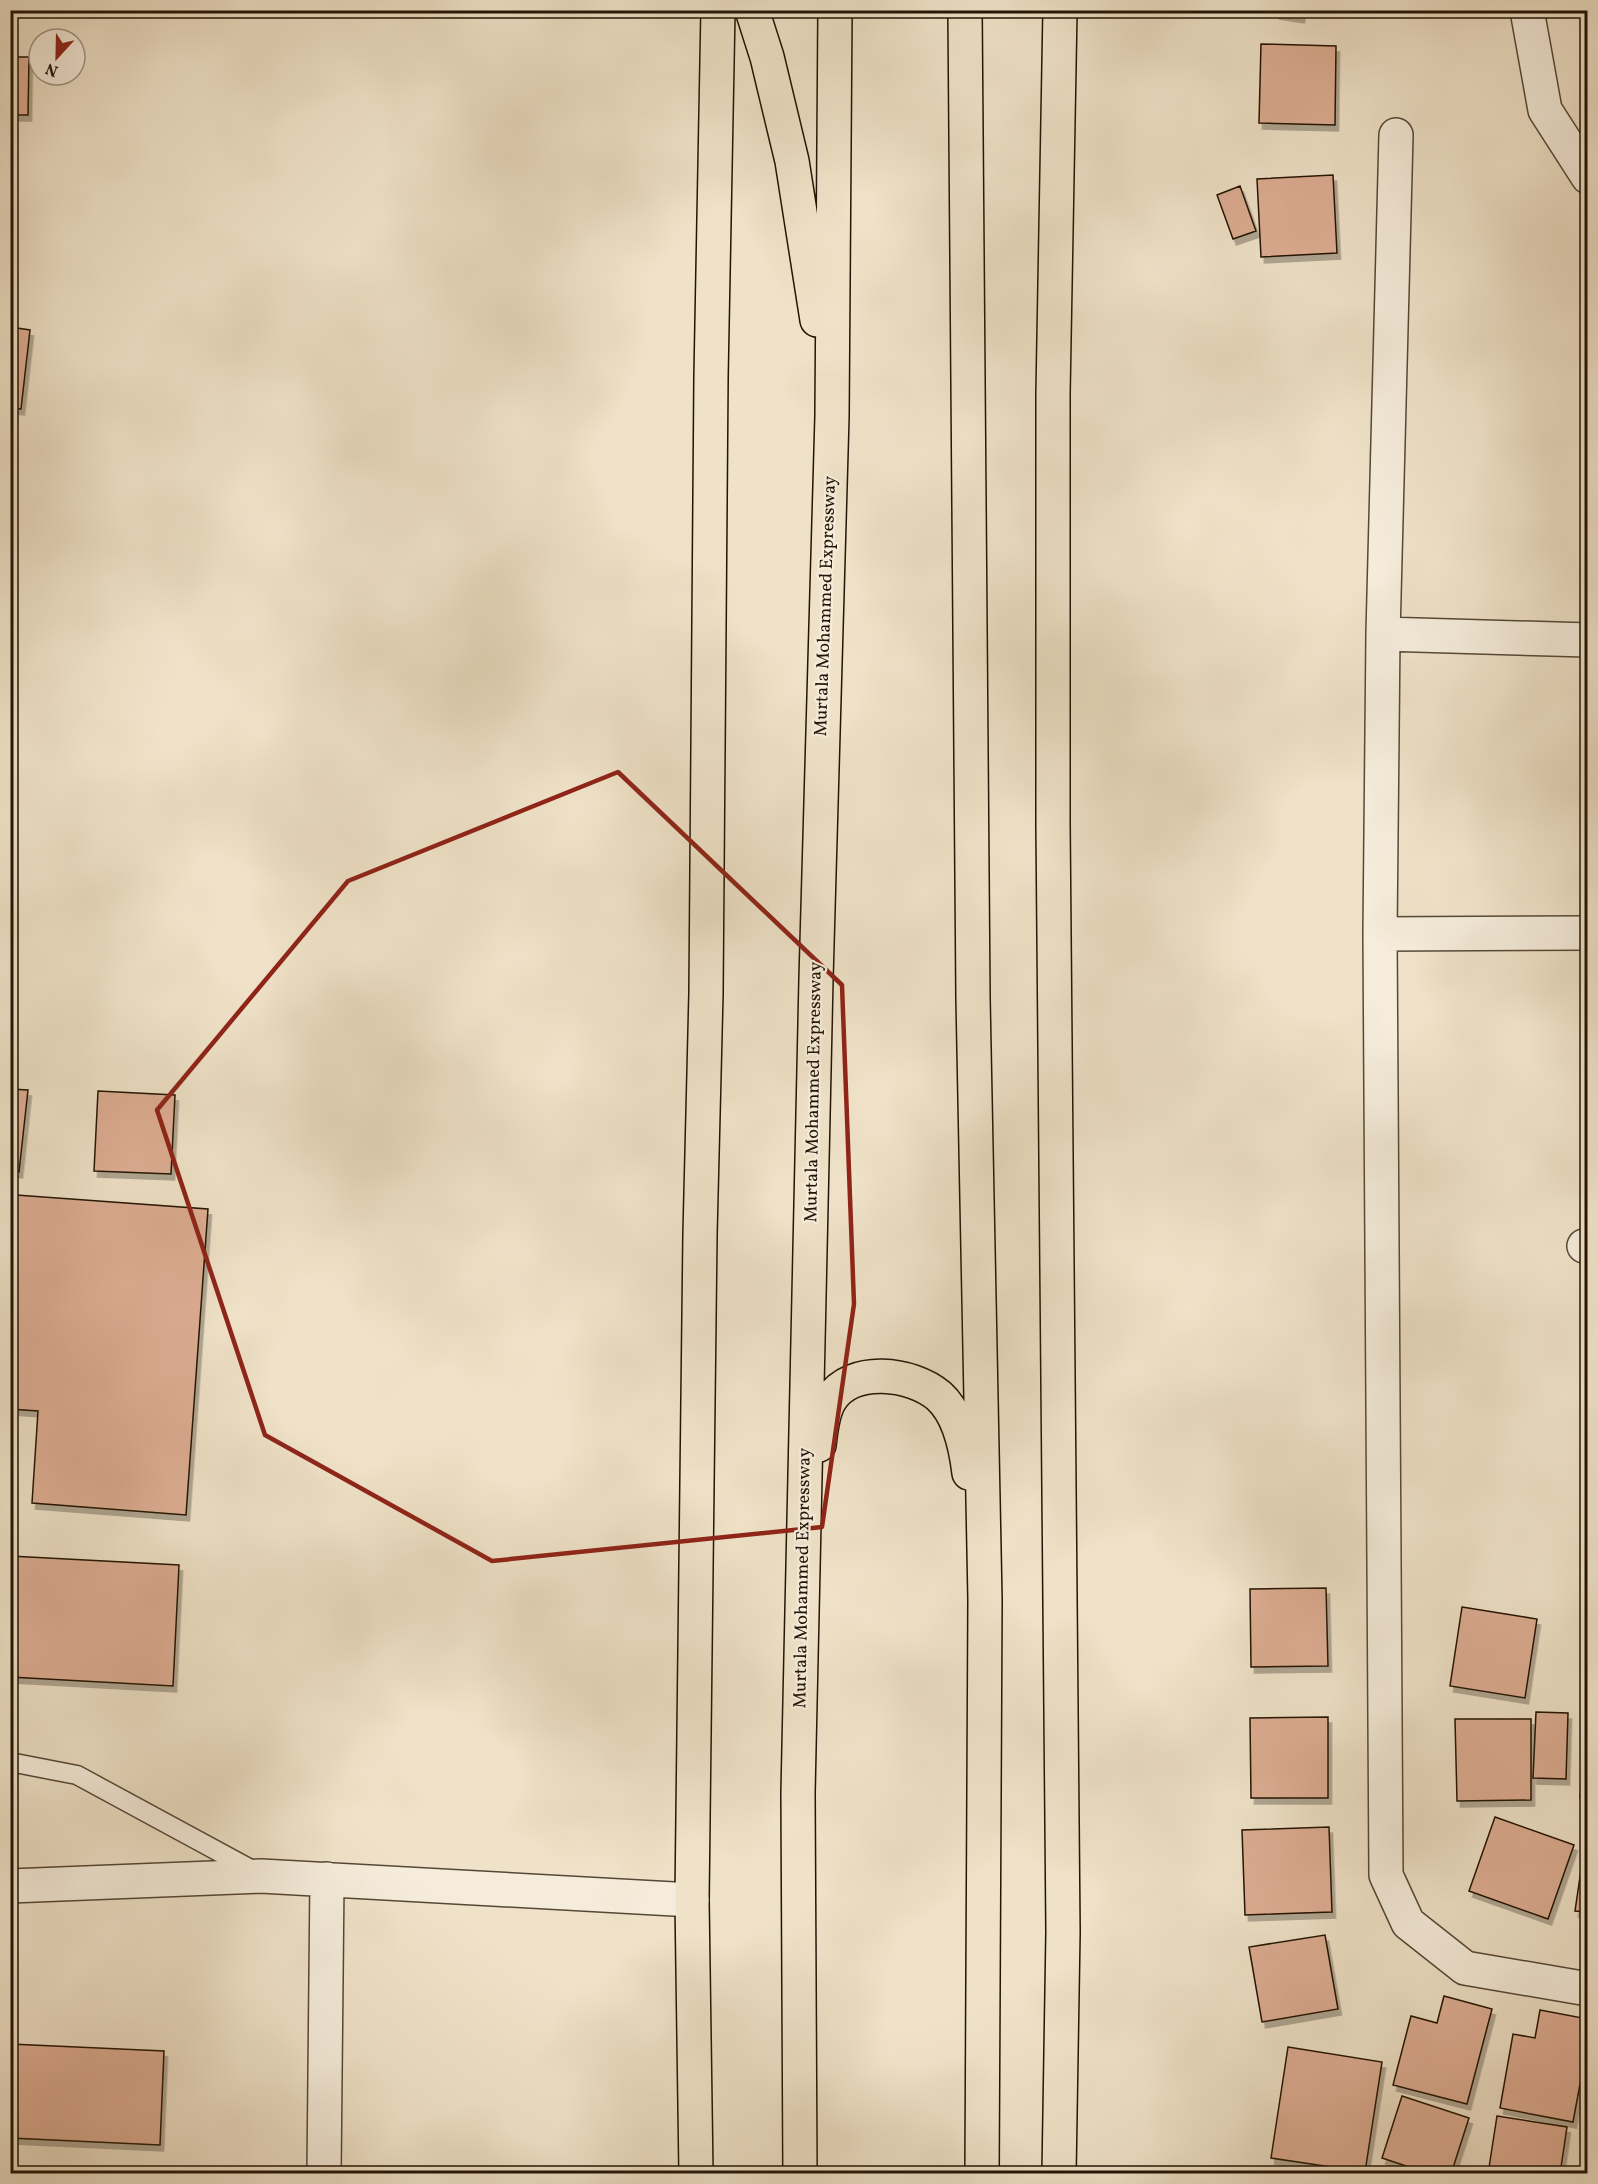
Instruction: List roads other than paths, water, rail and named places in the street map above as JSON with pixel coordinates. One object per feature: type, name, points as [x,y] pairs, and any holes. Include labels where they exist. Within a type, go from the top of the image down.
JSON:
[{"type":"main road","points":[[696,2174],[692,1900],[700,1234],[706,981],[711,377],[718,10]]},
{"type":"main road","points":[[752,10],[767,57],[792,161],[832,416]]},
{"type":"main road","name":"Murtala Mohammed Expressway","points":[[800,2174],[798,1792],[832,416],[835,10]]},
{"type":"main road","points":[[965,10],[973,998],[985,1600],[982,2174]]},
{"type":"main road","points":[[1059,2174],[1063,1932],[1053,836],[1053,394],[1060,10]]},
{"type":"main road","points":[[803,1570],[821,1424],[830,1400],[843,1386],[866,1377],[890,1377],[918,1384],[932,1392],[939,1397],[955,1418],[967,1459],[985,1600]]},
{"type":"street","points":[[1527,10],[1545,110],[1587,177]]},
{"type":"street","points":[[1396,135],[1383,634],[1380,934],[1386,1875],[1408,1923],[1465,1968],[1587,1989]]},
{"type":"street","points":[[1383,634],[1587,640]]},
{"type":"street","points":[[1380,934],[1587,933]]},
{"type":"street","points":[[10,1886],[261,1876],[692,1900]]},
{"type":"street","points":[[324,2174],[327,1879]]},
{"type":"lane","points":[[10,1762],[77,1775],[261,1876]]}]
